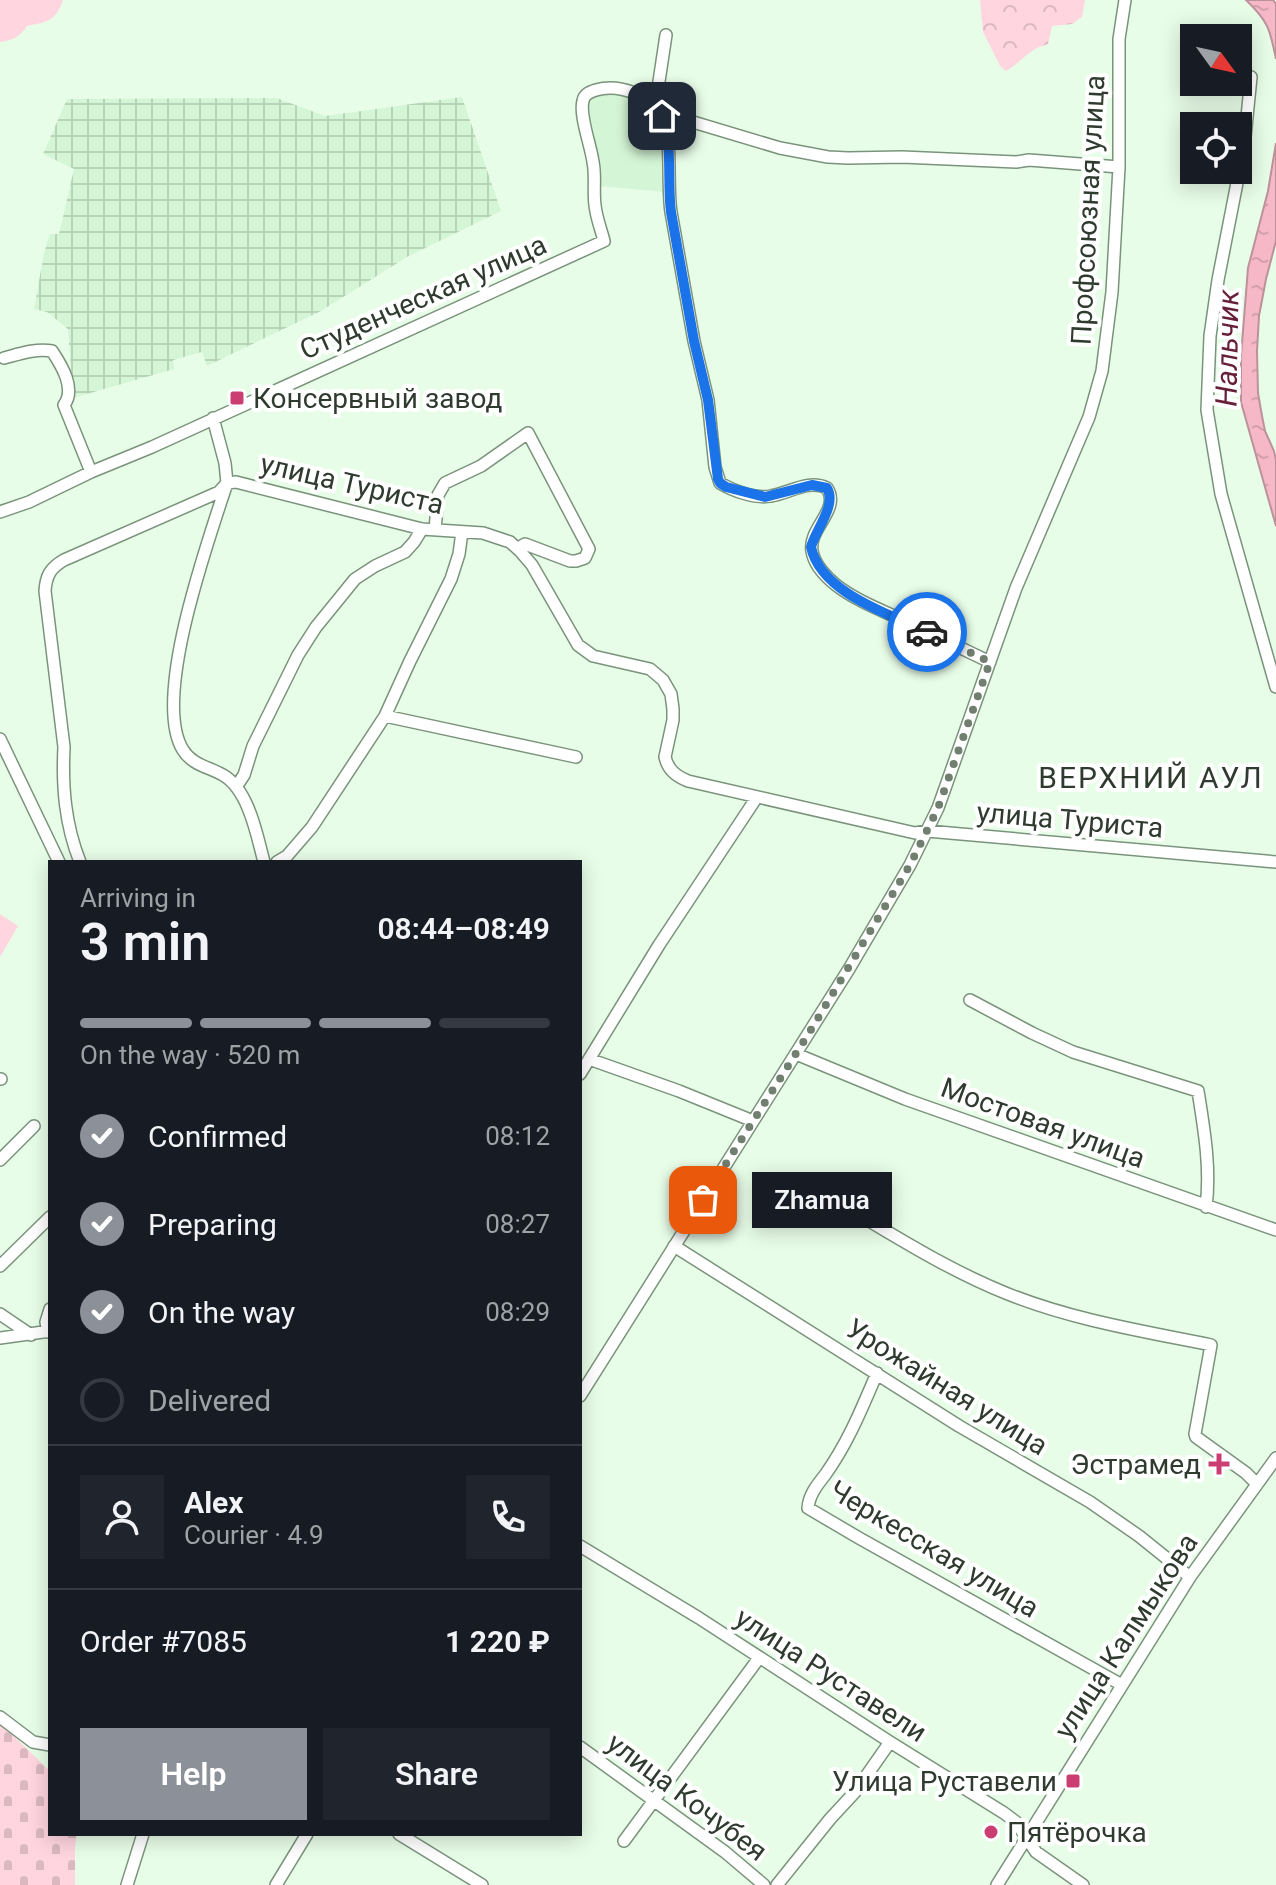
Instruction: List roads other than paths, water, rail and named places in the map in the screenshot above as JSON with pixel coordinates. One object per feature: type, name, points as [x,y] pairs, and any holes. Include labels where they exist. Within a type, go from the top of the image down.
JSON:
[{"type":"street","name":"Профсоюзная улица","points":[[582,1393],[887,906],[927,831],[949,780],[1016,588],[1097,393],[1105,357],[1112,292],[1119,167],[1119,39],[1125,0]]},
{"type":"street","points":[[666,35],[659,112],[666,132],[668,192],[694,341],[708,400],[715,467],[720,483],[731,489],[765,497],[812,485],[827,488],[831,502],[811,547],[828,578],[858,599],[990,662]]},
{"type":"street","name":"Студенческая улица","points":[[0,512],[152,447],[604,241],[595,203],[594,163],[583,100],[587,93],[598,89],[620,88],[638,94],[659,112]]},
{"type":"street","points":[[1249,96],[1244,147],[1210,336],[1207,410],[1221,494],[1276,687]]},
{"type":"street","points":[[659,112],[780,148],[828,157],[1029,160],[1119,167]]},
{"type":"street","points":[[4,358],[52,351],[67,380],[69,397],[64,405],[91,472]]},
{"type":"street","points":[[213,418],[227,483],[187,618],[174,692],[173,719],[175,733],[184,753],[198,764],[227,777],[236,787],[248,808],[263,860]]},
{"type":"street","points":[[236,787],[298,655],[355,579],[405,552],[428,530],[438,495],[445,483],[481,466],[528,433],[589,549],[585,558],[570,561],[525,544],[518,548]]},
{"type":"street","name":"улица Туриста","points":[[79,860],[65,809],[62,773],[64,747],[45,591],[47,577],[59,563],[219,492],[227,483],[236,482],[428,530],[483,533],[510,542],[518,548],[545,586],[578,645],[593,656],[650,669],[668,688],[673,720],[665,757],[669,768],[688,781],[915,833],[927,831],[1276,862]]},
{"type":"street","points":[[280,860],[312,827],[385,716],[451,579],[462,532]]},
{"type":"street","points":[[385,716],[576,757]]},
{"type":"street","points":[[0,739],[58,860]]},
{"type":"street","points":[[582,1071],[659,945],[757,797]]},
{"type":"street","points":[[970,1000],[1073,1052],[1198,1091],[1208,1163],[1206,1207]]},
{"type":"street","name":"Мостовая улица","points":[[796,1054],[905,1099],[1276,1230]]},
{"type":"street","points":[[589,1059],[753,1121]]},
{"type":"street","points":[[0,1160],[34,1126]]},
{"type":"street","points":[[829,1197],[938,1260],[1008,1294],[1106,1324],[1211,1345],[1195,1434],[1257,1484]]},
{"type":"street","points":[[0,1266],[48,1219]]},
{"type":"street","name":"Урожайная улица","points":[[674,1246],[959,1426],[1090,1502],[1190,1577]]},
{"type":"street","points":[[0,1314],[31,1335]]},
{"type":"street","points":[[0,1338],[48,1332]]},
{"type":"street","name":"Черкесская улица","points":[[877,1373],[848,1440],[815,1489],[808,1508],[1122,1685]]},
{"type":"street","name":"улица Калмыкова","points":[[997,1885],[1190,1577],[1276,1458]]},
{"type":"street","name":"улица Руставели","points":[[582,1547],[699,1618],[1004,1813],[1016,1822],[1036,1852],[1083,1885]]},
{"type":"street","points":[[624,1841],[759,1658]]},
{"type":"street","points":[[0,1717],[33,1742],[48,1745]]},
{"type":"street","name":"улица Кочубея","points":[[777,1885],[855,1792],[890,1742]]},
{"type":"street","name":"улица Кочубея","points":[[582,1748],[734,1858],[764,1885]]},
{"type":"street","points":[[127,1885],[142,1836]]},
{"type":"street","points":[[276,1885],[306,1836]]},
{"type":"street","points":[[402,1836],[482,1885]]},
{"type":"water","points":[[1246,0],[1273,0],[1276,4],[1276,59],[1267,26]]},
{"type":"water","points":[[1276,143],[1276,241],[1259,316],[1257,351],[1262,416],[1276,460],[1276,526],[1241,402],[1241,356],[1248,268],[1268,191]]},
{"type":"place","name":"Консервный завод","points":[[237,398]]},
{"type":"place","name":"Zhamua","points":[[703,1200]]},
{"type":"place","name":"Эстрамед","points":[[1219,1464]]},
{"type":"place","name":"Улица Руставели","points":[[1073,1781]]},
{"type":"place","name":"Пятёрочка","points":[[991,1832]]},
{"type":"district","name":"ВЕРХНИЙ АУЛ","points":[[1151,777]]},
{"type":"water label","name":"Нальчик","points":[[1227,348]]}]
